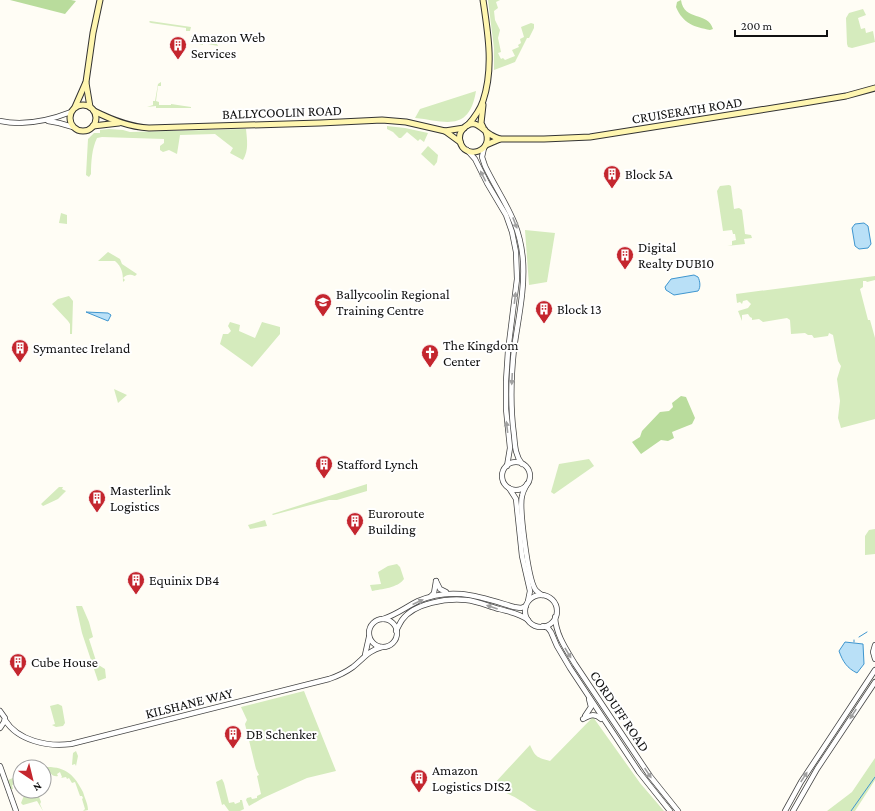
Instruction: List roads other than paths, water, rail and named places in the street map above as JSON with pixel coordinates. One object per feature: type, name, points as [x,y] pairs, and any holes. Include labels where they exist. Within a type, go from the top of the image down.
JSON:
[{"type":"main road","points":[[86,82],[92,109],[96,119],[93,126],[82,132],[73,127],[69,118],[71,112],[76,107],[86,82],[93,33],[100,0]]},
{"type":"main road","points":[[483,0],[490,48],[488,76],[481,123],[487,138],[485,146],[477,152],[467,150],[460,142],[460,135],[483,102]]},
{"type":"main road","name":"CRUISERATH ROAD","points":[[485,146],[500,139],[590,137],[788,106],[846,96],[875,88]]},
{"type":"main road","points":[[76,107],[83,105],[92,109]]},
{"type":"main road","name":"BALLYCOOLIN ROAD","points":[[92,109],[120,123],[149,128],[382,120],[406,122],[444,131],[460,142]]},
{"type":"main road","name":"BALLYCOOLIN ROAD","points":[[93,126],[120,123]]},
{"type":"main road","points":[[466,126],[474,124],[484,129],[492,136],[500,139]]},
{"type":"main road","name":"BALLYCOOLIN ROAD","points":[[444,131],[466,126]]},
{"type":"street","points":[[0,121],[22,123],[42,121],[71,112]]},
{"type":"street","points":[[42,121],[59,123],[73,127]]},
{"type":"street","points":[[485,146],[482,157],[484,166],[512,216],[519,235],[522,252],[523,277],[514,351],[512,395],[516,454],[522,464]]},
{"type":"street","points":[[467,150],[475,159],[486,183],[506,215],[512,232],[516,252],[517,279],[508,351],[506,381],[506,409],[510,448],[507,466],[504,470],[503,477],[505,483],[516,499],[522,556],[530,591],[525,614],[528,620]]},
{"type":"street","points":[[507,466],[514,463],[522,464],[527,467],[530,473],[530,479],[523,491],[521,500],[527,558],[534,588],[542,595]]},
{"type":"street","points":[[509,488],[517,490],[521,489],[527,484]]},
{"type":"street","points":[[526,606],[521,608],[514,607],[469,594],[443,592],[436,581],[434,593],[395,615],[377,621],[369,630],[370,637],[374,644],[382,647],[393,643],[396,636],[396,631],[403,619],[415,610],[430,603],[450,600],[478,602],[518,614],[535,625],[550,625],[556,617],[556,604],[551,598],[546,595],[537,594],[528,601]]},
{"type":"street","points":[[429,597],[455,593]]},
{"type":"street","name":"CORDUFF ROAD","points":[[556,617],[556,630],[575,664],[650,776],[678,811]]},
{"type":"street","points":[[383,619],[391,622],[396,631]]},
{"type":"street","name":"CORDUFF ROAD","points":[[543,626],[548,628],[551,632],[560,652],[578,681],[647,784],[670,811]]},
{"type":"street","points":[[365,655],[370,637]]},
{"type":"street","points":[[875,645],[873,652],[875,659]]},
{"type":"street","name":"KILSHANE WAY","points":[[0,728],[7,727],[30,739],[42,743],[56,745],[71,744],[329,679],[346,672],[365,655],[376,648],[382,647]]},
{"type":"street","points":[[785,811],[801,782],[875,670]]},
{"type":"street","points":[[578,681],[590,704],[590,710],[583,719],[590,714],[598,716],[620,744]]},
{"type":"street","points":[[793,811],[817,769],[875,682]]},
{"type":"street","name":"KILSHANE WAY","points":[[0,711],[8,725],[14,730]]},
{"type":"street","points":[[0,728],[5,720]]},
{"type":"street","points":[[0,766],[16,811]]},
{"type":"water","points":[[864,223],[868,226],[871,244],[868,248],[859,249],[855,246],[852,228],[855,224]]},
{"type":"water","points":[[694,275],[698,277],[699,280],[700,286],[698,291],[674,295],[666,290],[665,287],[671,279]]},
{"type":"water","points":[[86,312],[108,313],[111,315],[108,321]]},
{"type":"water","points":[[845,642],[863,644],[864,664],[857,673],[846,664],[839,651]]},
{"type":"waterway","points":[[859,637],[867,632]]},
{"type":"waterway","points":[[851,811],[875,777]]},
{"type":"place","name":"Amazon Web Services","points":[[178,60]]},
{"type":"place","name":"Block 5A","points":[[612,189]]},
{"type":"place","name":"Digital Realty DUB10","points":[[625,270]]},
{"type":"place","name":"Ballycoolin Regional Training Centre","points":[[323,317]]},
{"type":"place","name":"Block 13","points":[[544,324]]},
{"type":"place","name":"Symantec Ireland","points":[[20,363]]},
{"type":"place","name":"The Kingdom Center","points":[[430,368]]},
{"type":"place","name":"Stafford Lynch","points":[[324,479]]},
{"type":"place","name":"Masterlink Logistics","points":[[97,513]]},
{"type":"place","name":"Euroroute Building","points":[[355,536]]},
{"type":"place","name":"Equinix DB4","points":[[136,595]]},
{"type":"place","name":"Cube House","points":[[18,677]]},
{"type":"place","name":"DB Schenker","points":[[233,749]]},
{"type":"place","name":"Amazon Logistics DIS2","points":[[419,793]]}]
